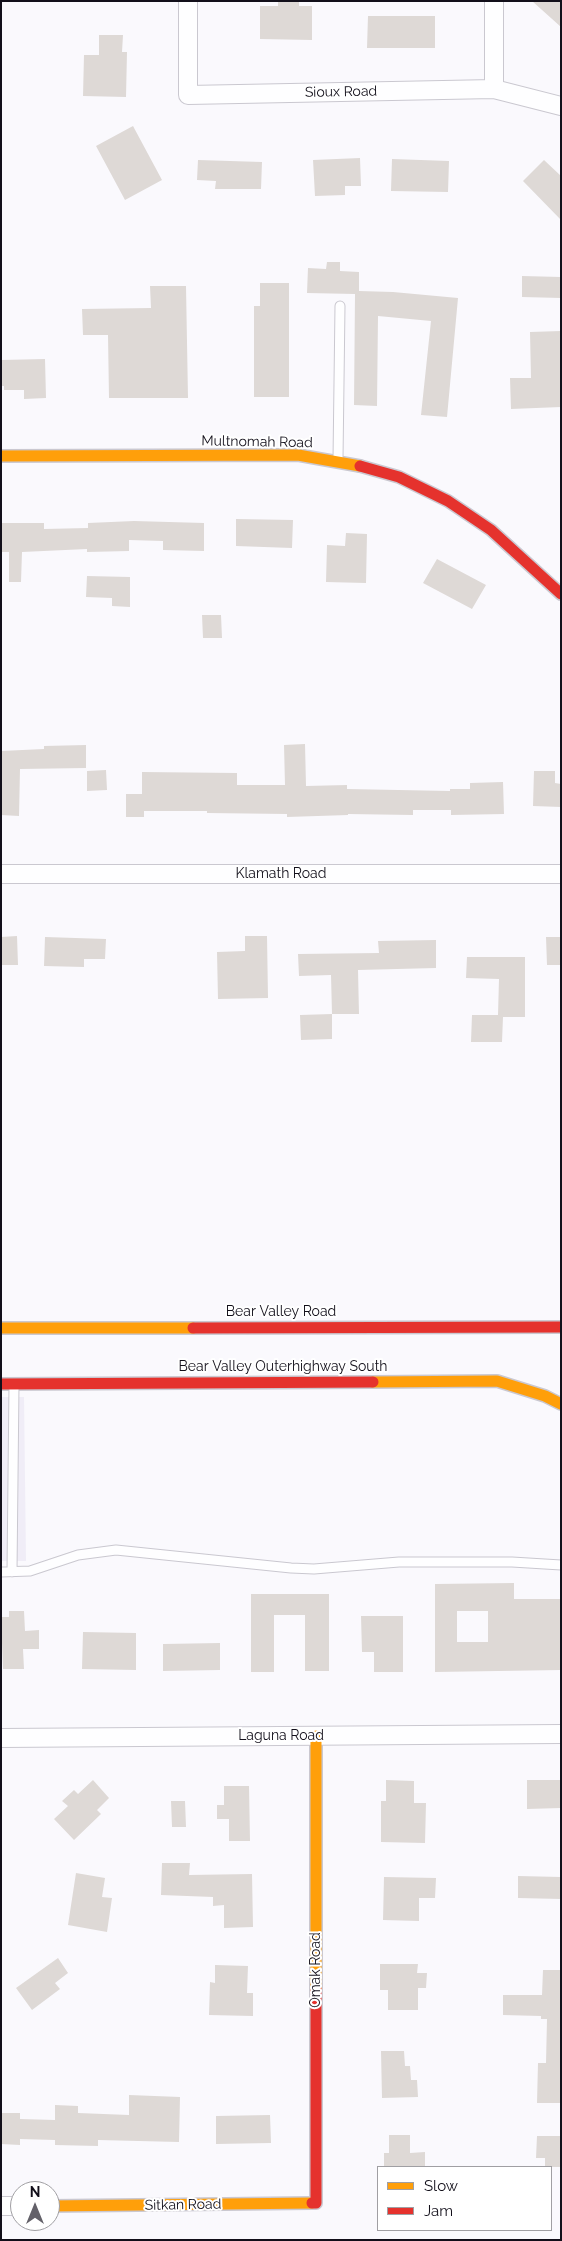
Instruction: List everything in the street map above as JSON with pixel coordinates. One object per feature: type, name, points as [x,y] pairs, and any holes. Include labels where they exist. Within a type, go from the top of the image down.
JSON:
[{"type":"street","name":"Sioux Road","points":[[188,1],[188,94],[494,90],[561,106]]},
{"type":"street","points":[[494,1],[494,90]]},
{"type":"street","name":"Multnomah Road","points":[[1,456],[298,455],[338,461],[399,477],[448,501],[491,530],[560,591]]},
{"type":"street","name":"Klamath Road","points":[[1,874],[561,874]]},
{"type":"street","name":"Bear Valley Road","points":[[1,1328],[561,1327]]},
{"type":"street","name":"Bear Valley Outerhighway South","points":[[1,1384],[497,1381],[545,1396],[561,1404]]},
{"type":"street","name":"Laguna Road","points":[[1,1738],[561,1734]]},
{"type":"street","name":"Omak Road","points":[[316,1736],[316,2204]]},
{"type":"street","name":"Sitkan Road","points":[[60,2206],[316,2204]]},
{"type":"lane","points":[[338,461],[340,306]]},
{"type":"lane","points":[[12,1572],[14,1384]]},
{"type":"lane","points":[[1,1572],[30,1571],[78,1555],[116,1550],[314,1569],[399,1562],[512,1562],[561,1565]]},
{"type":"shaded area","points":[[1,1397],[24,1397],[26,1561],[1,1561]]},
{"type":"building","points":[[278,1],[299,1],[299,6],[312,6],[312,40],[260,39],[260,6],[278,6]]},
{"type":"building","points":[[532,1],[561,1],[561,27]]},
{"type":"building","points":[[368,16],[435,16],[435,48],[367,48]]},
{"type":"building","points":[[99,35],[123,35],[122,52],[127,52],[126,97],[83,96],[84,55],[99,55]]},
{"type":"building","points":[[133,126],[162,180],[125,200],[96,146]]},
{"type":"building","points":[[360,158],[361,186],[345,186],[345,195],[315,196],[313,160]]},
{"type":"building","points":[[392,159],[449,161],[448,192],[391,191]]},
{"type":"building","points":[[198,160],[262,162],[261,189],[215,189],[216,181],[197,180]]},
{"type":"building","points":[[544,160],[561,176],[561,220],[523,181]]},
{"type":"building","points":[[327,262],[340,262],[340,271],[359,272],[359,291],[458,298],[447,417],[421,415],[431,321],[378,316],[377,406],[354,405],[355,294],[307,293],[308,268],[326,269]]},
{"type":"building","points":[[522,276],[561,277],[561,298],[522,297]]},
{"type":"building","points":[[260,283],[289,283],[289,397],[254,397],[254,306],[260,306]]},
{"type":"building","points":[[150,286],[186,286],[188,398],[109,398],[108,335],[83,335],[82,309],[151,308]]},
{"type":"building","points":[[561,331],[561,407],[511,409],[510,378],[531,378],[530,332]]},
{"type":"building","points":[[45,359],[46,398],[24,399],[24,390],[4,390],[4,386],[1,386],[1,360]]},
{"type":"building","points":[[236,519],[293,520],[292,548],[236,546]]},
{"type":"building","points":[[134,521],[204,523],[204,551],[163,550],[163,541],[129,540],[129,551],[87,552],[87,549],[22,552],[21,582],[9,582],[9,552],[1,552],[1,523],[44,523],[44,529],[88,528],[88,523]]},
{"type":"building","points":[[346,533],[367,534],[366,583],[326,582],[327,545],[345,546]]},
{"type":"building","points":[[437,559],[486,585],[472,609],[423,583]]},
{"type":"building","points":[[87,576],[130,577],[130,607],[112,606],[112,598],[86,597]]},
{"type":"building","points":[[202,615],[221,615],[222,638],[203,638]]},
{"type":"building","points":[[305,744],[306,786],[347,785],[347,789],[450,791],[450,789],[470,789],[470,783],[503,782],[504,814],[451,815],[451,810],[413,810],[413,815],[348,814],[287,817],[287,814],[144,811],[144,817],[126,817],[126,794],[142,794],[142,772],[237,773],[237,785],[285,785],[284,745]]},
{"type":"building","points":[[86,745],[86,768],[20,769],[19,816],[1,815],[1,751],[44,749],[44,746]]},
{"type":"building","points":[[106,770],[107,790],[87,791],[87,771]]},
{"type":"building","points":[[534,771],[555,771],[555,783],[561,784],[561,807],[533,806]]},
{"type":"building","points":[[17,936],[18,965],[1,965],[1,937]]},
{"type":"building","points":[[245,936],[267,936],[268,998],[218,999],[217,952],[245,951]]},
{"type":"building","points":[[45,937],[106,939],[105,959],[84,959],[84,967],[44,966]]},
{"type":"building","points":[[546,937],[561,937],[561,965],[547,965]]},
{"type":"building","points":[[436,940],[436,968],[358,970],[359,1014],[332,1014],[331,975],[299,976],[298,954],[379,953],[378,941]]},
{"type":"building","points":[[467,957],[525,957],[525,1017],[503,1017],[502,1042],[471,1042],[472,1015],[498,1015],[499,979],[466,978]]},
{"type":"building","points":[[332,1014],[332,1039],[301,1040],[300,1015]]},
{"type":"building","points":[[514,1583],[514,1599],[561,1599],[561,1670],[435,1672],[435,1584]],"holes":[[[457,1611],[488,1611],[488,1642],[457,1642]]]},
{"type":"building","points":[[251,1594],[329,1594],[329,1671],[305,1671],[305,1615],[274,1615],[274,1672],[251,1672]]},
{"type":"building","points":[[9,1611],[24,1611],[25,1631],[39,1630],[39,1649],[23,1649],[24,1669],[3,1669],[1,1617],[9,1617]]},
{"type":"building","points":[[361,1616],[403,1616],[403,1672],[374,1672],[374,1652],[362,1652]]},
{"type":"building","points":[[83,1632],[136,1633],[136,1670],[82,1669]]},
{"type":"building","points":[[220,1643],[220,1670],[163,1671],[163,1644]]},
{"type":"building","points":[[93,1780],[109,1798],[97,1810],[101,1814],[74,1840],[54,1819],[68,1806],[62,1801],[74,1790],[78,1794]]},
{"type":"building","points":[[386,1780],[414,1781],[414,1803],[426,1803],[425,1843],[381,1842],[381,1801],[386,1801]]},
{"type":"building","points":[[527,1780],[561,1780],[561,1808],[527,1809]]},
{"type":"building","points":[[224,1786],[249,1786],[250,1841],[229,1841],[229,1819],[217,1819],[217,1805],[224,1805]]},
{"type":"building","points":[[171,1801],[185,1801],[186,1827],[172,1827]]},
{"type":"building","points":[[162,1863],[190,1863],[189,1875],[252,1874],[253,1927],[224,1928],[224,1905],[213,1906],[213,1897],[161,1895]]},
{"type":"building","points":[[76,1873],[105,1878],[102,1897],[112,1898],[107,1932],[68,1925]]},
{"type":"building","points":[[518,1876],[561,1877],[561,1899],[518,1898]]},
{"type":"building","points":[[384,1877],[436,1878],[435,1898],[419,1898],[419,1921],[383,1920]]},
{"type":"building","points":[[58,1958],[68,1973],[55,1983],[60,1989],[32,2010],[16,1988]]},
{"type":"building","points":[[380,1964],[418,1964],[417,1973],[427,1973],[426,1988],[418,1988],[418,2010],[388,2010],[388,1990],[380,1990]]},
{"type":"building","points":[[215,1965],[248,1966],[247,1993],[253,1993],[253,2016],[209,2015],[210,1982],[215,1983]]},
{"type":"building","points":[[543,1970],[561,1970],[561,2103],[537,2103],[538,2063],[546,2063],[547,2019],[541,2019],[541,2016],[503,2015],[503,1995],[542,1995]]},
{"type":"building","points":[[381,2051],[404,2051],[405,2066],[410,2066],[411,2080],[417,2080],[418,2097],[382,2098]]},
{"type":"building","points":[[129,2095],[180,2097],[179,2142],[98,2140],[98,2146],[55,2145],[55,2140],[20,2139],[20,2145],[1,2144],[1,2113],[20,2113],[20,2119],[55,2120],[55,2105],[78,2106],[78,2113],[129,2115]]},
{"type":"building","points":[[270,2115],[271,2143],[216,2144],[216,2116]]},
{"type":"building","points":[[389,2135],[410,2135],[410,2153],[425,2152],[425,2166],[384,2166],[384,2153],[389,2153]]},
{"type":"building","points":[[537,2136],[561,2136],[561,2167],[545,2166],[545,2158],[536,2158]]},
{"type":"traffic: slow","points":[[1,456],[298,455],[360,466]]},
{"type":"traffic: slow","points":[[1,1328],[193,1328]]},
{"type":"traffic: slow","points":[[373,1382],[497,1381],[545,1396],[561,1404]]},
{"type":"traffic: slow","points":[[316,1736],[316,1989]]},
{"type":"traffic: slow","points":[[60,2206],[312,2203]]},
{"type":"traffic: jam","points":[[360,466],[399,477],[448,501],[491,530],[561,594]]},
{"type":"traffic: jam","points":[[193,1328],[561,1327]]},
{"type":"traffic: jam","points":[[1,1384],[373,1382]]},
{"type":"traffic: jam","points":[[312,2203],[316,2203],[316,1989]]}]
